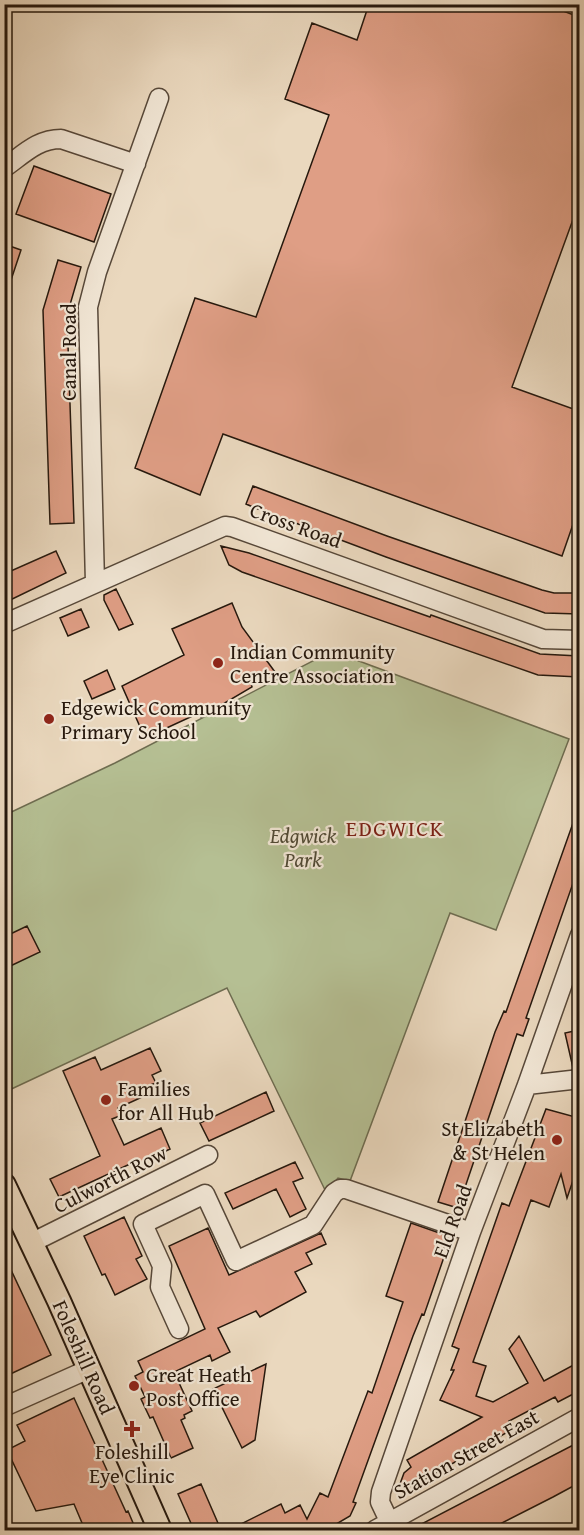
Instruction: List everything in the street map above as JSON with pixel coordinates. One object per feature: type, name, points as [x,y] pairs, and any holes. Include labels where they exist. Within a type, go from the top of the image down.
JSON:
[{"type":"main road","name":"Foleshill Road","points":[[4,1185],[160,1530]]},
{"type":"street","name":"Canal Road","points":[[95,583],[88,307],[96,272],[159,98]]},
{"type":"street","points":[[4,168],[37,144],[51,139],[61,139],[136,164]]},
{"type":"street","name":"Cross Road","points":[[4,624],[219,527],[232,526],[543,639],[579,640]]},
{"type":"street","name":"Eld Road","points":[[382,1527],[381,1492],[471,1232],[527,1085],[579,935]]},
{"type":"street","points":[[527,1085],[579,1079]]},
{"type":"street","name":"Culworth Row","points":[[31,1243],[208,1155]]},
{"type":"street","points":[[179,1329],[160,1287],[162,1266],[143,1224],[205,1194],[236,1261],[313,1225],[334,1193],[340,1189],[346,1189],[471,1232]]},
{"type":"street","points":[[4,1407],[89,1369]]},
{"type":"street","name":"Station Street East","points":[[382,1527],[579,1417]]},
{"type":"green space","name":"Edgwick Park","points":[[332,651],[569,739],[496,930],[450,913],[350,1181],[338,1178],[326,1192],[227,988],[5,1092],[5,815],[115,763]]},
{"type":"building","points":[[369,4],[545,4],[579,17],[579,203],[512,387],[579,411],[579,507],[562,556],[223,434],[200,495],[135,468],[195,298],[256,317],[329,115],[285,99],[312,23],[357,40]]},
{"type":"building","points":[[34,166],[111,194],[94,242],[16,214]]},
{"type":"building","points":[[4,244],[21,250],[7,292],[4,291]]},
{"type":"building","points":[[58,260],[81,267],[67,315],[74,523],[50,524],[43,310]]},
{"type":"building","points":[[253,486],[542,590],[554,593],[579,593],[579,614],[545,613],[253,507],[246,504]]},
{"type":"building","points":[[221,546],[249,553],[540,654],[579,656],[579,677],[538,675],[242,572],[229,565]]},
{"type":"building","points":[[56,551],[66,573],[4,603],[4,574]]},
{"type":"building","points":[[116,589],[133,624],[119,630],[104,600],[104,595]]},
{"type":"building","name":"Indian Community Centre Association","points":[[232,603],[242,627],[275,672],[251,683],[252,687],[201,717],[199,713],[145,738],[122,686],[184,655],[172,629]]},
{"type":"building","points":[[81,609],[89,627],[68,636],[60,618]]},
{"type":"building","points":[[107,670],[115,689],[92,699],[84,681]]},
{"type":"building","points":[[578,809],[579,866],[526,1018],[529,1019],[523,1036],[517,1034],[458,1208],[438,1202],[495,1032],[504,1011],[506,1012]]},
{"type":"building","points":[[27,926],[40,952],[4,969],[4,937]]},
{"type":"building","points":[[579,1030],[579,1068],[573,1068],[565,1033]]},
{"type":"building","name":"Families for All Hub","points":[[150,1048],[161,1071],[152,1075],[156,1083],[150,1085],[153,1092],[118,1108],[122,1115],[112,1119],[124,1145],[161,1128],[170,1149],[133,1166],[132,1163],[59,1197],[50,1179],[100,1156],[63,1071],[95,1057],[101,1070]]},
{"type":"building","points":[[266,1092],[274,1111],[209,1141],[200,1123]]},
{"type":"building","points":[[546,1109],[579,1118],[579,1163],[567,1198],[561,1174],[549,1207],[531,1200],[473,1362],[486,1366],[476,1396],[493,1402],[528,1383],[509,1349],[519,1336],[544,1381],[579,1362],[579,1391],[558,1402],[555,1397],[509,1421],[513,1429],[420,1482],[397,1492],[404,1473],[411,1467],[407,1460],[482,1417],[440,1400],[454,1370],[451,1370],[459,1349],[452,1346],[502,1203],[509,1206]]},
{"type":"building","points":[[295,1162],[303,1178],[293,1182],[306,1209],[290,1217],[276,1189],[233,1209],[225,1193]]},
{"type":"building","points":[[124,1217],[142,1256],[136,1259],[147,1279],[115,1295],[105,1274],[102,1275],[84,1236]]},
{"type":"building","points":[[411,1223],[448,1236],[441,1256],[444,1257],[424,1315],[422,1314],[413,1336],[350,1516],[326,1530],[229,1530],[281,1504],[285,1513],[300,1505],[307,1519],[320,1493],[328,1497],[368,1391],[372,1393],[403,1302],[386,1296]]},
{"type":"building","points":[[208,1228],[229,1275],[321,1233],[326,1244],[306,1253],[312,1264],[295,1272],[306,1292],[260,1317],[256,1311],[218,1328],[230,1352],[212,1361],[210,1355],[174,1372],[192,1411],[184,1415],[185,1418],[181,1420],[193,1448],[171,1458],[153,1417],[150,1418],[141,1399],[145,1397],[135,1376],[143,1372],[138,1361],[205,1329],[169,1246]]},
{"type":"building","points":[[4,1255],[51,1355],[4,1377]]},
{"type":"building","points":[[266,1364],[255,1440],[242,1448],[213,1389]]},
{"type":"building","points":[[74,1398],[136,1530],[85,1530],[74,1504],[36,1511],[7,1450],[25,1441],[17,1425]]},
{"type":"building","points":[[579,1442],[579,1483],[553,1497],[488,1530],[410,1530]]},
{"type":"building","points":[[201,1484],[221,1530],[194,1530],[178,1494]]},
{"type":"place","name":"Indian Community Centre Association","points":[[218,663]]},
{"type":"place","name":"Edgewick Community Primary School","points":[[49,719]]},
{"type":"place","name":"Families for All Hub","points":[[106,1100]]},
{"type":"place","name":"St Elizabeth & St Helen","points":[[557,1140]]},
{"type":"place","name":"Great Heath Post Office","points":[[134,1386]]},
{"type":"place","name":"Foleshill Eye Clinic","points":[[132,1429]]},
{"type":"district","name":"EDGWICK","points":[[395,828]]}]
